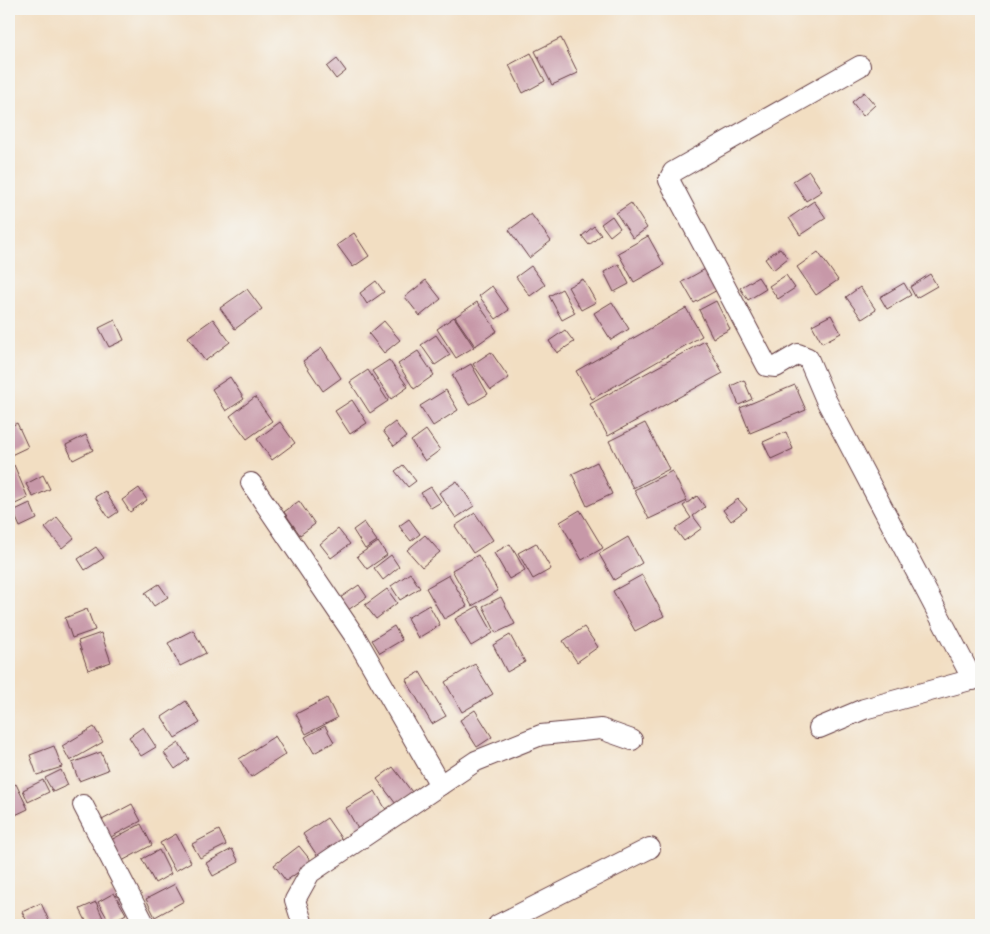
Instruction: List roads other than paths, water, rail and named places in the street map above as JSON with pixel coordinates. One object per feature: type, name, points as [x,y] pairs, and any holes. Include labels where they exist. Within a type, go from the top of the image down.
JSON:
[{"type":"street","points":[[819,728],[864,709],[977,679],[831,409],[808,358],[798,354],[776,367],[767,366],[668,180],[673,172],[860,66]]},
{"type":"street","points":[[251,482],[356,638],[440,785]]},
{"type":"street","points":[[303,925],[295,900],[310,873],[476,761],[540,735],[601,729],[632,740]]},
{"type":"street","points":[[83,805],[145,925]]},
{"type":"street","points":[[498,925],[650,848]]}]
